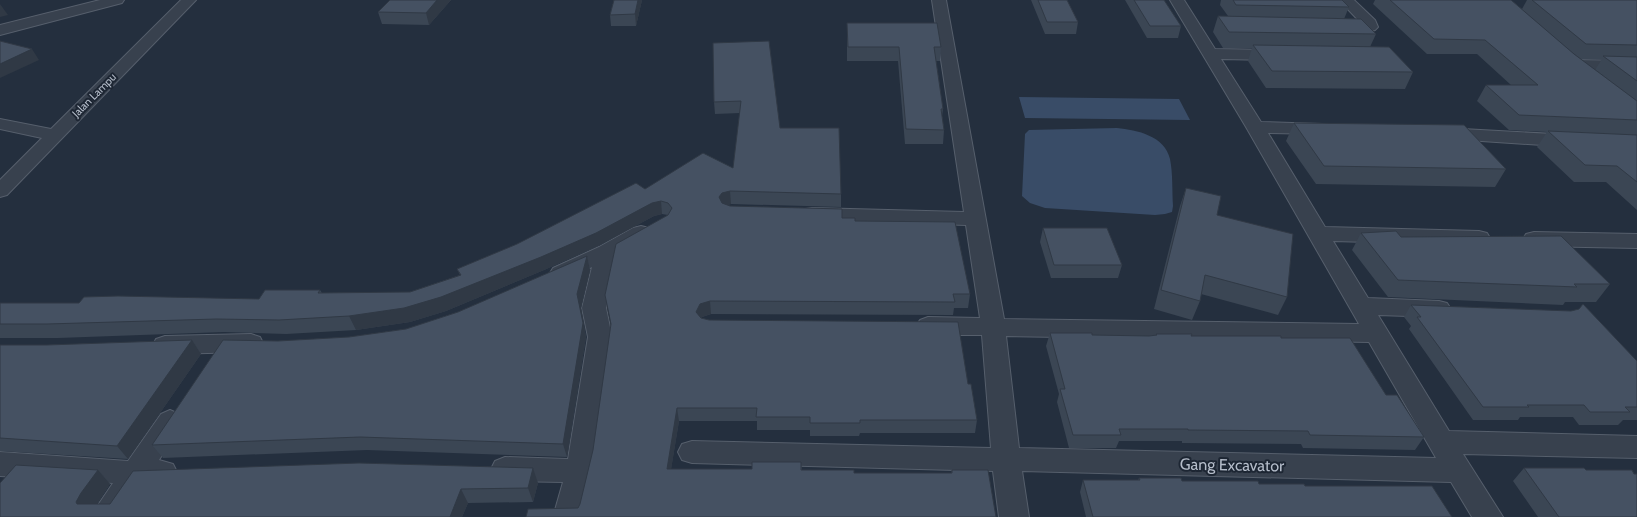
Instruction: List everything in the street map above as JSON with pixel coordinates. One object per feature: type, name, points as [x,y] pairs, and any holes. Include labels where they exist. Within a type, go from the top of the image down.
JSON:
[{"type":"street","points":[[0,30],[118,0]]},
{"type":"street","name":"Jalan Lampu","points":[[0,191],[189,0]]},
{"type":"street","points":[[939,0],[993,326],[1006,460],[1014,517]]},
{"type":"street","points":[[1177,0],[1200,25],[1210,54],[1255,127],[1360,306],[1378,333],[1441,442],[1488,517]]},
{"type":"street","points":[[1323,28],[1362,29],[1370,26],[1370,23],[1346,0]]},
{"type":"street","points":[[1210,54],[1296,56]]},
{"type":"street","points":[[1590,78],[1567,60],[1637,66]]},
{"type":"street","points":[[0,124],[54,135]]},
{"type":"street","points":[[1255,127],[1340,129]]},
{"type":"street","points":[[1426,132],[1590,142]]},
{"type":"street","points":[[794,213],[975,219]]},
{"type":"street","points":[[539,282],[608,252],[662,222]]},
{"type":"street","points":[[1317,234],[1637,241]]},
{"type":"street","points":[[568,517],[580,471],[600,337],[594,308],[608,252]]},
{"type":"street","points":[[1360,306],[1461,310]]},
{"type":"street","points":[[907,325],[1378,333]]},
{"type":"street","points":[[206,368],[224,342]]},
{"type":"street","points":[[145,345],[224,342],[270,344]]},
{"type":"street","points":[[106,517],[184,401]]},
{"type":"street","points":[[1441,442],[1637,447]]},
{"type":"street","name":"Gang Excavator","points":[[692,452],[1458,470]]},
{"type":"street","points":[[0,464],[136,472],[184,471]]},
{"type":"street","points":[[477,468],[580,471]]},
{"type":"water","points":[[1019,97],[1179,99],[1190,120],[1025,118]]},
{"type":"water","points":[[1117,128],[1133,130],[1149,136],[1162,145],[1167,151],[1172,171],[1172,212],[1155,215],[1045,208],[1030,203],[1022,196],[1025,134],[1029,130]]},
{"type":"building","points":[[390,0],[437,0],[426,13],[378,12]]},
{"type":"building","points":[[614,0],[638,0],[635,14],[610,15]]},
{"type":"building","points":[[1038,0],[1067,0],[1078,22],[1047,22]]},
{"type":"building","points":[[1134,0],[1164,0],[1181,26],[1150,26]]},
{"type":"building","points":[[1233,0],[1342,0],[1349,7],[1236,5]]},
{"type":"building","points":[[1390,0],[1511,0],[1574,54],[1637,101],[1637,120],[1519,115],[1486,85],[1538,85],[1485,40],[1434,39]]},
{"type":"building","points":[[1532,0],[1637,0],[1637,45],[1586,44]]},
{"type":"building","points":[[1218,16],[1361,19],[1376,34],[1229,32]]},
{"type":"building","points":[[847,23],[937,23],[941,47],[934,47],[943,109],[941,109],[944,130],[906,129],[899,47],[848,47]]},
{"type":"building","points":[[0,41],[32,49],[0,64]]},
{"type":"building","points":[[769,41],[780,128],[839,128],[841,194],[730,191],[722,193],[719,197],[722,203],[730,206],[842,209],[842,218],[855,218],[855,221],[955,222],[970,294],[953,294],[955,302],[710,301],[700,304],[696,312],[701,318],[709,320],[958,322],[968,384],[971,384],[977,420],[860,420],[860,423],[810,423],[810,417],[756,417],[757,408],[677,408],[667,469],[752,469],[752,462],[801,462],[801,470],[854,470],[854,473],[952,473],[952,470],[988,470],[996,517],[526,517],[528,509],[578,508],[580,504],[593,450],[611,324],[605,295],[616,244],[668,215],[672,208],[668,203],[661,201],[652,203],[596,233],[541,257],[441,297],[404,308],[349,316],[279,320],[216,319],[0,324],[0,303],[79,303],[84,297],[118,296],[259,299],[265,290],[320,290],[318,293],[410,292],[461,275],[457,269],[517,244],[636,183],[645,189],[703,153],[733,168],[741,101],[714,102],[713,43]]},
{"type":"building","points":[[1253,45],[1389,47],[1413,72],[1272,71]]},
{"type":"building","points":[[1603,56],[1637,57],[1637,81]]},
{"type":"building","points":[[1294,123],[1464,125],[1506,169],[1324,166]]},
{"type":"building","points":[[1548,131],[1637,135],[1637,182],[1617,166],[1585,165]]},
{"type":"building","points":[[1186,188],[1221,196],[1217,215],[1293,234],[1287,297],[1205,275],[1200,301],[1161,290]]},
{"type":"building","points":[[1043,228],[1107,228],[1122,265],[1054,265]]},
{"type":"building","points":[[1396,231],[1401,237],[1561,236],[1610,284],[1574,284],[1577,287],[1398,280],[1361,233]]},
{"type":"building","points":[[587,256],[577,294],[583,323],[563,444],[360,437],[152,445],[223,340],[278,341],[349,337],[406,329],[458,312]]},
{"type":"building","points":[[1583,304],[1637,361],[1637,407],[1625,407],[1630,412],[1590,412],[1584,405],[1483,407],[1417,317],[1421,317],[1411,305],[1571,311],[1579,309]]},
{"type":"building","points":[[1050,333],[1092,333],[1092,335],[1149,336],[1157,335],[1156,334],[1192,334],[1191,336],[1350,338],[1386,395],[1397,395],[1424,437],[1310,435],[1308,431],[1188,429],[1119,429],[1121,435],[1073,435],[1060,389],[1065,389]]},
{"type":"building","points":[[192,340],[117,446],[0,438],[0,345],[47,345]]},
{"type":"building","points":[[359,463],[533,468],[528,488],[461,489],[450,517],[0,517],[0,483],[16,465],[98,470],[76,502],[77,504],[110,504],[133,471]]},
{"type":"building","points":[[1524,468],[1632,470],[1634,474],[1637,474],[1637,517],[1559,517]]},
{"type":"building","points":[[1139,478],[1181,478],[1182,481],[1258,481],[1259,484],[1304,484],[1305,486],[1432,486],[1452,517],[1093,517],[1083,480],[1140,480]]}]
